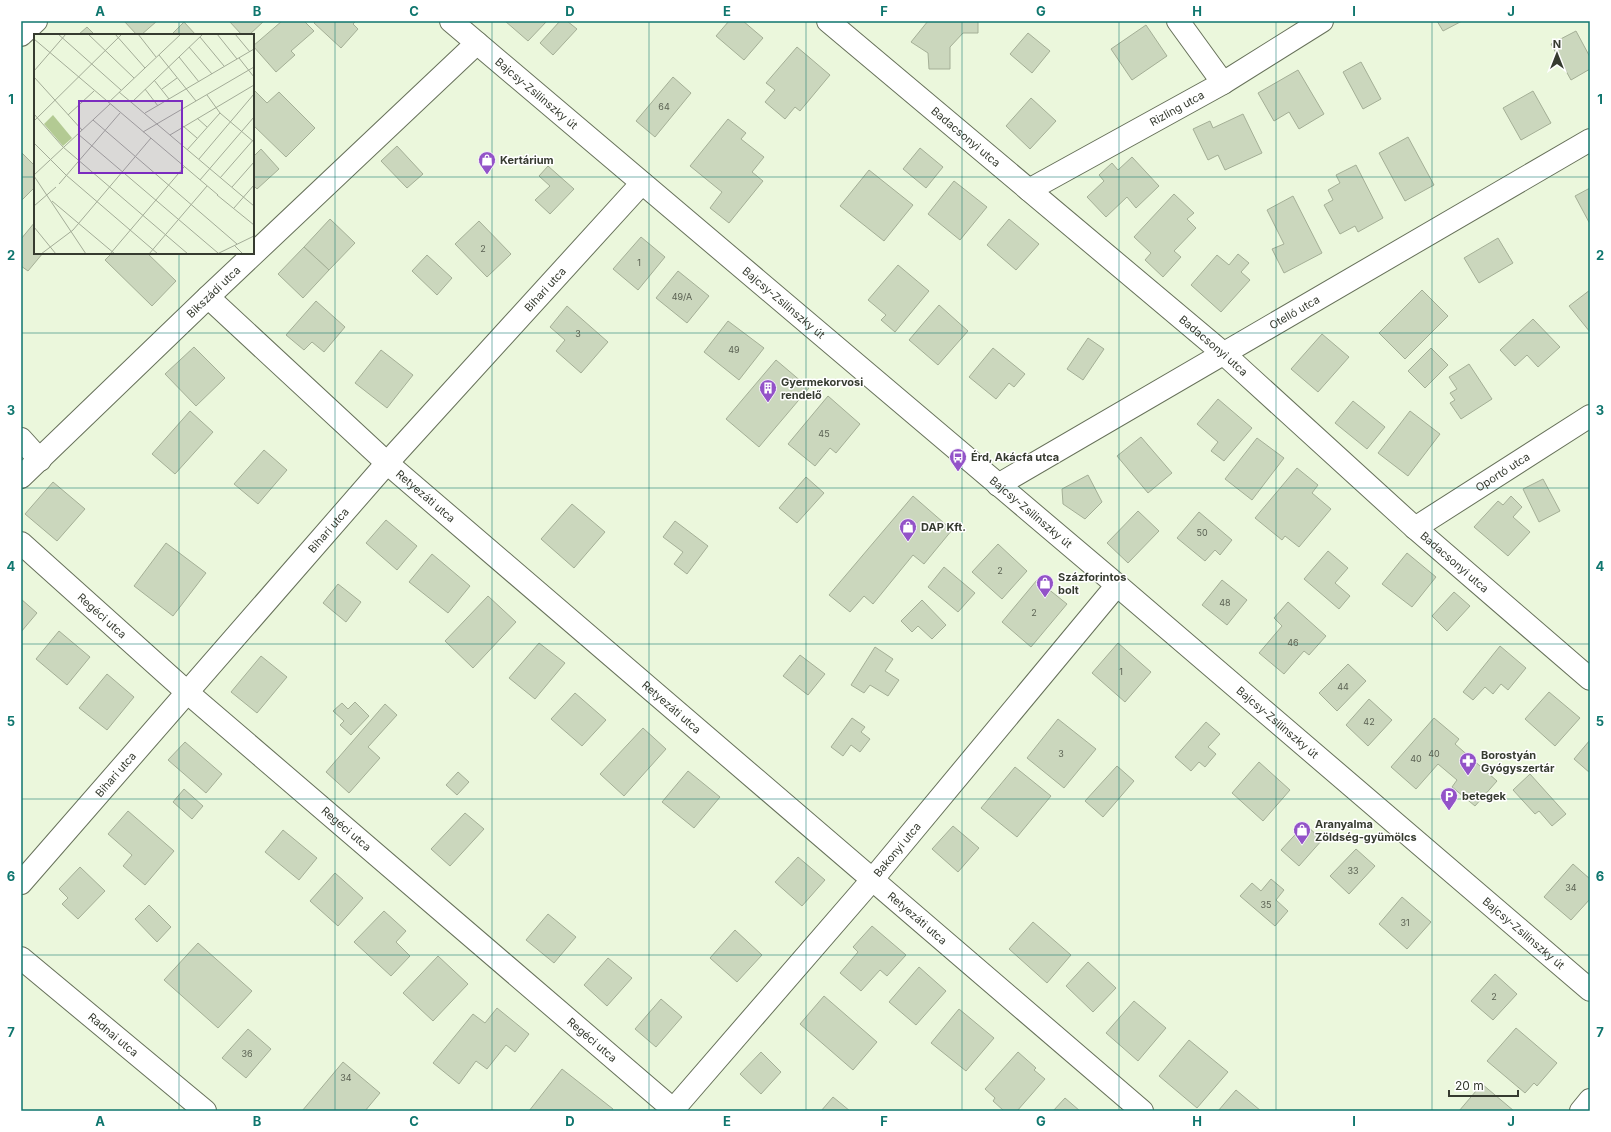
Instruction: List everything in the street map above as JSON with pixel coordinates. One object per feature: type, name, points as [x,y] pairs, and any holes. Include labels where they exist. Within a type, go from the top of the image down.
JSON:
[{"type":"street","points":[[21,35],[36,21]]},
{"type":"street","name":"Badacsonyi utca","points":[[828,21],[1223,353],[1415,528],[1590,679]]},
{"type":"street","points":[[1178,21],[1223,83]]},
{"type":"street","name":"Rizling utca","points":[[1029,190],[1223,83],[1322,21]]},
{"type":"street","name":"Bajcsy-Zsilinszky út","points":[[456,22],[478,43],[642,183],[1117,585],[1590,990]]},
{"type":"street","name":"Bikszádi utca","points":[[254,254],[478,43]]},
{"type":"street","name":"Otelló utca","points":[[998,485],[1590,140]]},
{"type":"street","name":"Bihari utca","points":[[21,883],[188,694],[387,463],[642,183]]},
{"type":"street","name":"Bikszádi utca","points":[[21,477],[254,254]]},
{"type":"street","name":"Retyezáti utca","points":[[208,297],[387,463],[1142,1111]]},
{"type":"street","name":"Oportó utca","points":[[1415,528],[1590,416]]},
{"type":"street","points":[[21,439],[40,460]]},
{"type":"street","name":"Regéci utca","points":[[21,543],[188,694],[673,1111]]},
{"type":"street","name":"Bakonyi utca","points":[[673,1111],[872,880],[1117,585]]},
{"type":"street","name":"Radnai utca","points":[[21,958],[205,1111]]},
{"type":"street","points":[[1580,1111],[1590,1100]]},
{"type":"building","points":[[124,21],[157,21],[142,34],[136,34]]},
{"type":"building","points":[[229,21],[264,21],[250,34],[241,34]]},
{"type":"building","points":[[282,21],[304,21],[314,31],[291,51],[295,55],[276,72],[254,47],[254,45]]},
{"type":"building","points":[[315,21],[356,21],[353,24],[358,29],[341,48],[314,23]]},
{"type":"building","points":[[505,21],[547,21],[528,41]]},
{"type":"building","points":[[560,21],[567,21],[577,29],[553,55],[540,43]]},
{"type":"building","points":[[729,21],[743,21],[763,38],[744,60],[716,36]]},
{"type":"building","points":[[928,21],[978,21],[978,33],[963,33],[950,47],[950,69],[929,69],[928,53],[911,42]]},
{"type":"building","points":[[1437,21],[1462,21],[1443,31]]},
{"type":"building","points":[[184,22],[195,34],[172,34]]},
{"type":"building","points":[[1146,25],[1167,56],[1132,80],[1111,49]]},
{"type":"building","points":[[87,27],[94,34],[79,34]]},
{"type":"building","points":[[1576,31],[1590,57],[1590,69],[1571,80],[1551,44]]},
{"type":"building","points":[[1028,33],[1050,51],[1032,73],[1010,54]]},
{"type":"building","points":[[797,47],[830,75],[800,111],[795,107],[785,119],[765,102],[775,90],[766,83]]},
{"type":"building","points":[[1361,62],[1381,99],[1363,109],[1343,72]]},
{"type":"building","points":[[1298,70],[1324,114],[1299,129],[1289,112],[1274,121],[1258,93]]},
{"type":"building","points":[[673,77],[691,93],[655,137],[636,121]]},
{"type":"building","points":[[254,90],[267,103],[279,92],[315,128],[286,157],[254,126]]},
{"type":"building","points":[[1533,91],[1551,123],[1521,140],[1503,108]]},
{"type":"building","points":[[1031,98],[1056,121],[1030,149],[1006,126]]},
{"type":"building","points":[[1243,114],[1262,153],[1225,170],[1218,155],[1208,160],[1193,129],[1210,121],[1213,128]]},
{"type":"building","points":[[728,119],[746,133],[741,139],[764,157],[752,172],[763,181],[729,223],[710,208],[722,192],[690,166]]},
{"type":"building","points":[[1408,137],[1434,185],[1405,201],[1379,153]]},
{"type":"building","points":[[397,146],[423,174],[407,188],[381,161]]},
{"type":"building","points":[[920,148],[943,167],[926,188],[903,169]]},
{"type":"building","points":[[261,149],[279,169],[257,189],[254,186],[254,156]]},
{"type":"building","points":[[21,152],[34,165],[34,188],[21,201]]},
{"type":"building","points":[[1132,157],[1159,186],[1136,208],[1127,197],[1106,217],[1087,197],[1104,181],[1099,175],[1112,163],[1118,170]]},
{"type":"building","points":[[1356,165],[1383,218],[1358,232],[1355,226],[1340,234],[1324,205],[1333,200],[1328,190],[1340,183],[1336,175]]},
{"type":"building","points":[[548,166],[574,189],[550,214],[535,200],[550,186],[539,176]]},
{"type":"building","points":[[869,170],[913,205],[884,241],[840,206]]},
{"type":"building","points":[[954,181],[987,207],[960,240],[928,214]]},
{"type":"building","points":[[1590,188],[1590,224],[1575,196]]},
{"type":"building","points":[[1174,194],[1194,213],[1187,219],[1196,228],[1174,251],[1181,257],[1163,277],[1145,260],[1151,253],[1134,237]]},
{"type":"building","points":[[1293,196],[1322,253],[1284,273],[1272,249],[1284,244],[1267,210]]},
{"type":"building","points":[[330,219],[355,243],[329,270],[304,247]]},
{"type":"building","points":[[1009,219],[1039,244],[1016,270],[987,245]]},
{"type":"building","points":[[479,221],[511,254],[487,277],[455,244]]},
{"type":"building","points":[[34,223],[34,254],[42,254],[28,271],[21,266],[21,239]]},
{"type":"building","points":[[641,237],[665,257],[638,290],[613,269]]},
{"type":"building","points":[[1498,238],[1513,263],[1479,283],[1464,258]]},
{"type":"building","points":[[304,247],[329,270],[303,298],[278,274]]},
{"type":"building","points":[[111,254],[148,254],[176,281],[152,306],[105,260]]},
{"type":"building","points":[[1238,254],[1249,263],[1241,272],[1250,280],[1221,312],[1191,285],[1217,255],[1229,265]]},
{"type":"building","points":[[427,255],[452,278],[437,295],[412,271]]},
{"type":"building","points":[[898,265],[929,291],[895,332],[881,320],[886,315],[868,300]]},
{"type":"building","points":[[678,271],[709,296],[687,323],[656,298]]},
{"type":"building","points":[[1422,290],[1448,316],[1405,359],[1379,333]]},
{"type":"building","points":[[1590,290],[1590,332],[1569,306]]},
{"type":"building","points":[[316,301],[345,327],[324,352],[312,342],[304,350],[286,335]]},
{"type":"building","points":[[939,305],[968,331],[938,365],[909,340]]},
{"type":"building","points":[[567,306],[608,342],[581,373],[556,351],[565,340],[550,327]]},
{"type":"building","points":[[1533,319],[1560,347],[1538,367],[1527,355],[1515,366],[1500,350]]},
{"type":"building","points":[[728,321],[764,348],[739,380],[704,352]]},
{"type":"building","points":[[1322,334],[1349,357],[1318,392],[1291,369]]},
{"type":"building","points":[[1088,338],[1104,349],[1083,380],[1067,369]]},
{"type":"building","points":[[194,347],[225,378],[196,406],[165,374]]},
{"type":"building","points":[[993,348],[1025,374],[1014,387],[1009,383],[996,399],[969,377]]},
{"type":"building","points":[[1431,348],[1448,365],[1425,388],[1408,371]]},
{"type":"building","points":[[381,350],[413,375],[387,408],[355,383]]},
{"type":"building","name":"Gyermekorvosi rendelő","points":[[776,360],[809,388],[759,447],[726,419]]},
{"type":"building","points":[[1469,364],[1492,399],[1461,419],[1450,403],[1455,400],[1450,393],[1457,389],[1449,377]]},
{"type":"building","points":[[828,396],[860,424],[836,453],[830,448],[815,466],[788,444]]},
{"type":"building","points":[[1218,399],[1252,428],[1224,461],[1211,451],[1218,442],[1197,424]]},
{"type":"building","points":[[1353,401],[1385,427],[1367,449],[1335,423]]},
{"type":"building","points":[[190,411],[213,432],[175,474],[152,454]]},
{"type":"building","points":[[1410,411],[1440,434],[1408,476],[1378,453]]},
{"type":"building","points":[[1141,437],[1172,473],[1148,493],[1117,456]]},
{"type":"building","points":[[1257,438],[1284,458],[1252,500],[1225,479]]},
{"type":"building","points":[[264,450],[287,470],[258,504],[234,484]]},
{"type":"building","points":[[1297,468],[1318,485],[1312,493],[1331,509],[1299,547],[1285,536],[1282,540],[1255,518]]},
{"type":"building","points":[[1088,475],[1102,502],[1085,519],[1063,504],[1062,489]]},
{"type":"building","points":[[806,477],[824,493],[797,523],[779,508]]},
{"type":"building","points":[[1543,479],[1560,511],[1539,522],[1523,489]]},
{"type":"building","points":[[53,482],[85,509],[57,541],[25,514]]},
{"type":"building","name":"DAP Kft.","points":[[913,496],[952,530],[924,564],[913,555],[873,604],[864,596],[850,612],[829,595]]},
{"type":"building","points":[[1511,496],[1522,507],[1513,517],[1530,532],[1508,556],[1474,527],[1498,501],[1503,505]]},
{"type":"building","points":[[572,504],[605,532],[574,568],[541,539]]},
{"type":"building","points":[[1138,511],[1159,531],[1128,563],[1107,543]]},
{"type":"building","points":[[1199,512],[1232,540],[1220,555],[1215,550],[1205,561],[1177,538]]},
{"type":"building","points":[[386,520],[417,546],[397,570],[366,543]]},
{"type":"building","points":[[675,521],[708,546],[687,574],[674,564],[683,552],[663,537]]},
{"type":"building","points":[[166,543],[206,573],[173,616],[134,586]]},
{"type":"building","points":[[998,544],[1027,571],[1002,599],[972,572]]},
{"type":"building","points":[[1328,551],[1348,568],[1335,583],[1350,596],[1339,609],[1304,579]]},
{"type":"building","points":[[1407,553],[1436,577],[1412,607],[1382,584]]},
{"type":"building","points":[[432,554],[470,586],[448,613],[409,582]]},
{"type":"building","points":[[944,567],[975,593],[958,612],[928,587]]},
{"type":"building","points":[[1037,580],[1067,604],[1031,647],[1002,622]]},
{"type":"building","points":[[1222,580],[1247,600],[1227,625],[1202,605]]},
{"type":"building","points":[[338,584],[361,602],[346,622],[323,603]]},
{"type":"building","points":[[1454,592],[1470,606],[1447,631],[1432,616]]},
{"type":"building","points":[[488,596],[516,622],[473,668],[445,641]]},
{"type":"building","points":[[21,599],[37,613],[21,632]]},
{"type":"building","points":[[922,600],[946,625],[932,639],[918,626],[912,632],[901,621]]},
{"type":"building","points":[[1288,602],[1326,636],[1309,655],[1304,651],[1284,674],[1259,653],[1282,626],[1274,618]]},
{"type":"building","points":[[59,631],[90,657],[67,685],[36,659]]},
{"type":"building","points":[[539,643],[565,663],[535,699],[509,678]]},
{"type":"building","points":[[1118,643],[1151,672],[1125,702],[1092,673]]},
{"type":"building","points":[[1500,646],[1526,668],[1508,690],[1501,684],[1493,694],[1485,687],[1473,700],[1463,692]]},
{"type":"building","points":[[875,647],[893,659],[885,671],[899,680],[888,696],[870,685],[864,693],[851,685]]},
{"type":"building","points":[[800,655],[825,674],[808,695],[783,676]]},
{"type":"building","points":[[261,656],[287,677],[257,713],[231,692]]},
{"type":"building","points":[[1348,664],[1366,681],[1337,711],[1319,693]]},
{"type":"building","points":[[107,674],[134,697],[107,730],[79,708]]},
{"type":"building","points":[[1549,692],[1580,718],[1555,746],[1525,719]]},
{"type":"building","points":[[575,693],[606,720],[582,746],[551,719]]},
{"type":"building","points":[[1369,699],[1392,720],[1368,746],[1346,725]]},
{"type":"building","points":[[355,702],[369,716],[351,735],[340,725],[344,721],[333,711],[342,703],[348,709]]},
{"type":"building","points":[[385,704],[397,715],[368,747],[380,758],[349,793],[326,772]]},
{"type":"building","points":[[852,718],[865,727],[861,732],[870,739],[860,752],[851,745],[843,756],[831,747]]},
{"type":"building","points":[[1434,718],[1459,739],[1455,744],[1497,781],[1475,806],[1452,787],[1457,780],[1438,764],[1416,789],[1391,767]]},
{"type":"building","points":[[1058,719],[1096,749],[1064,788],[1027,758]]},
{"type":"building","points":[[1206,722],[1220,734],[1208,747],[1216,754],[1205,767],[1199,762],[1191,771],[1175,757]]},
{"type":"building","points":[[643,728],[666,749],[624,796],[600,774]]},
{"type":"building","points":[[1590,740],[1590,773],[1574,759]]},
{"type":"building","points":[[185,742],[222,774],[206,793],[168,760]]},
{"type":"building","points":[[1259,762],[1290,790],[1263,821],[1232,793]]},
{"type":"building","points":[[1117,766],[1134,781],[1103,817],[1085,801]]},
{"type":"building","points":[[1015,767],[1051,796],[1017,837],[981,808]]},
{"type":"building","points":[[688,771],[720,797],[694,828],[662,802]]},
{"type":"building","points":[[458,772],[469,782],[457,795],[446,785]]},
{"type":"building","points":[[1530,774],[1566,814],[1552,826],[1539,811],[1535,814],[1513,790]]},
{"type":"building","points":[[184,789],[203,806],[192,819],[173,802]]},
{"type":"building","points":[[128,811],[174,851],[145,885],[123,866],[132,855],[108,834]]},
{"type":"building","points":[[465,813],[484,829],[450,866],[431,849]]},
{"type":"building","name":"Aranyalma Zöldség-gyümölcs","points":[[1305,824],[1322,840],[1299,866],[1281,850]]},
{"type":"building","points":[[953,826],[979,848],[958,872],[932,849]]},
{"type":"building","points":[[283,830],[317,858],[299,880],[265,852]]},
{"type":"building","points":[[1356,849],[1375,866],[1349,894],[1330,876]]},
{"type":"building","points":[[798,857],[825,880],[802,906],[775,882]]},
{"type":"building","points":[[1573,864],[1590,879],[1590,899],[1571,920],[1544,897]]},
{"type":"building","points":[[80,867],[105,891],[78,919],[62,904],[68,898],[59,889]]},
{"type":"building","points":[[335,873],[363,898],[338,926],[310,901]]},
{"type":"building","points":[[1271,879],[1284,890],[1276,900],[1288,911],[1275,926],[1240,896],[1252,883],[1261,891]]},
{"type":"building","points":[[1402,897],[1431,922],[1407,949],[1379,924]]},
{"type":"building","points":[[149,905],[171,927],[157,942],[135,919]]},
{"type":"building","points":[[384,911],[406,931],[396,942],[410,956],[391,976],[354,942]]},
{"type":"building","points":[[548,914],[576,937],[554,963],[526,940]]},
{"type":"building","points":[[1033,922],[1071,955],[1047,983],[1009,949]]},
{"type":"building","points":[[872,926],[906,955],[887,976],[880,970],[861,991],[840,973],[858,952],[853,947]]},
{"type":"building","points":[[735,930],[762,955],[737,982],[710,958]]},
{"type":"building","points":[[198,943],[252,991],[218,1028],[164,980]]},
{"type":"building","points":[[438,956],[468,984],[433,1021],[403,993]]},
{"type":"building","points":[[608,958],[632,978],[607,1006],[584,985]]},
{"type":"building","points":[[1088,962],[1116,988],[1093,1012],[1066,986]]},
{"type":"building","points":[[919,967],[946,991],[916,1025],[889,1002]]},
{"type":"building","points":[[1495,974],[1517,994],[1493,1020],[1471,1001]]},
{"type":"building","points":[[824,996],[877,1042],[853,1070],[800,1024]]},
{"type":"building","points":[[661,999],[682,1017],[656,1047],[635,1029]]},
{"type":"building","points":[[1134,1001],[1166,1028],[1138,1061],[1106,1033]]},
{"type":"building","points":[[497,1008],[529,1034],[515,1052],[506,1045],[487,1069],[476,1061],[459,1084],[433,1063],[473,1014],[485,1023]]},
{"type":"building","points":[[959,1009],[994,1038],[966,1071],[931,1043]]},
{"type":"building","points":[[1516,1028],[1557,1063],[1537,1086],[1534,1083],[1525,1093],[1487,1061]]},
{"type":"building","points":[[248,1029],[271,1049],[246,1078],[222,1058]]},
{"type":"building","points":[[1189,1040],[1228,1072],[1197,1108],[1159,1076]]},
{"type":"building","points":[[761,1052],[781,1072],[761,1094],[740,1074]]},
{"type":"building","points":[[1018,1052],[1036,1068],[1034,1070],[1045,1079],[1017,1111],[1004,1111],[993,1101],[995,1098],[985,1089]]},
{"type":"building","points":[[343,1062],[380,1093],[365,1111],[302,1111]]},
{"type":"building","points":[[562,1069],[613,1109],[612,1111],[529,1111]]},
{"type":"building","points":[[1482,1084],[1514,1111],[1459,1111]]},
{"type":"building","points":[[1236,1090],[1261,1111],[1218,1111]]},
{"type":"building","points":[[833,1097],[850,1111],[821,1111]]},
{"type":"building","points":[[1065,1098],[1080,1111],[1053,1111]]},
{"type":"place","name":"Kertárium","points":[[487,175]]},
{"type":"place","name":"Gyermekorvosi rendelő","points":[[768,403]]},
{"type":"place","name":"Érd, Akácfa utca","points":[[958,472]]},
{"type":"place","name":"DAP Kft.","points":[[908,542]]},
{"type":"place","name":"Százforintos bolt","points":[[1045,598]]},
{"type":"place","name":"Borostyán Gyógyszertár","points":[[1468,776]]},
{"type":"place","name":"betegek","points":[[1449,811]]},
{"type":"place","name":"Aranyalma Zöldség-gyümölcs","points":[[1302,845]]}]
